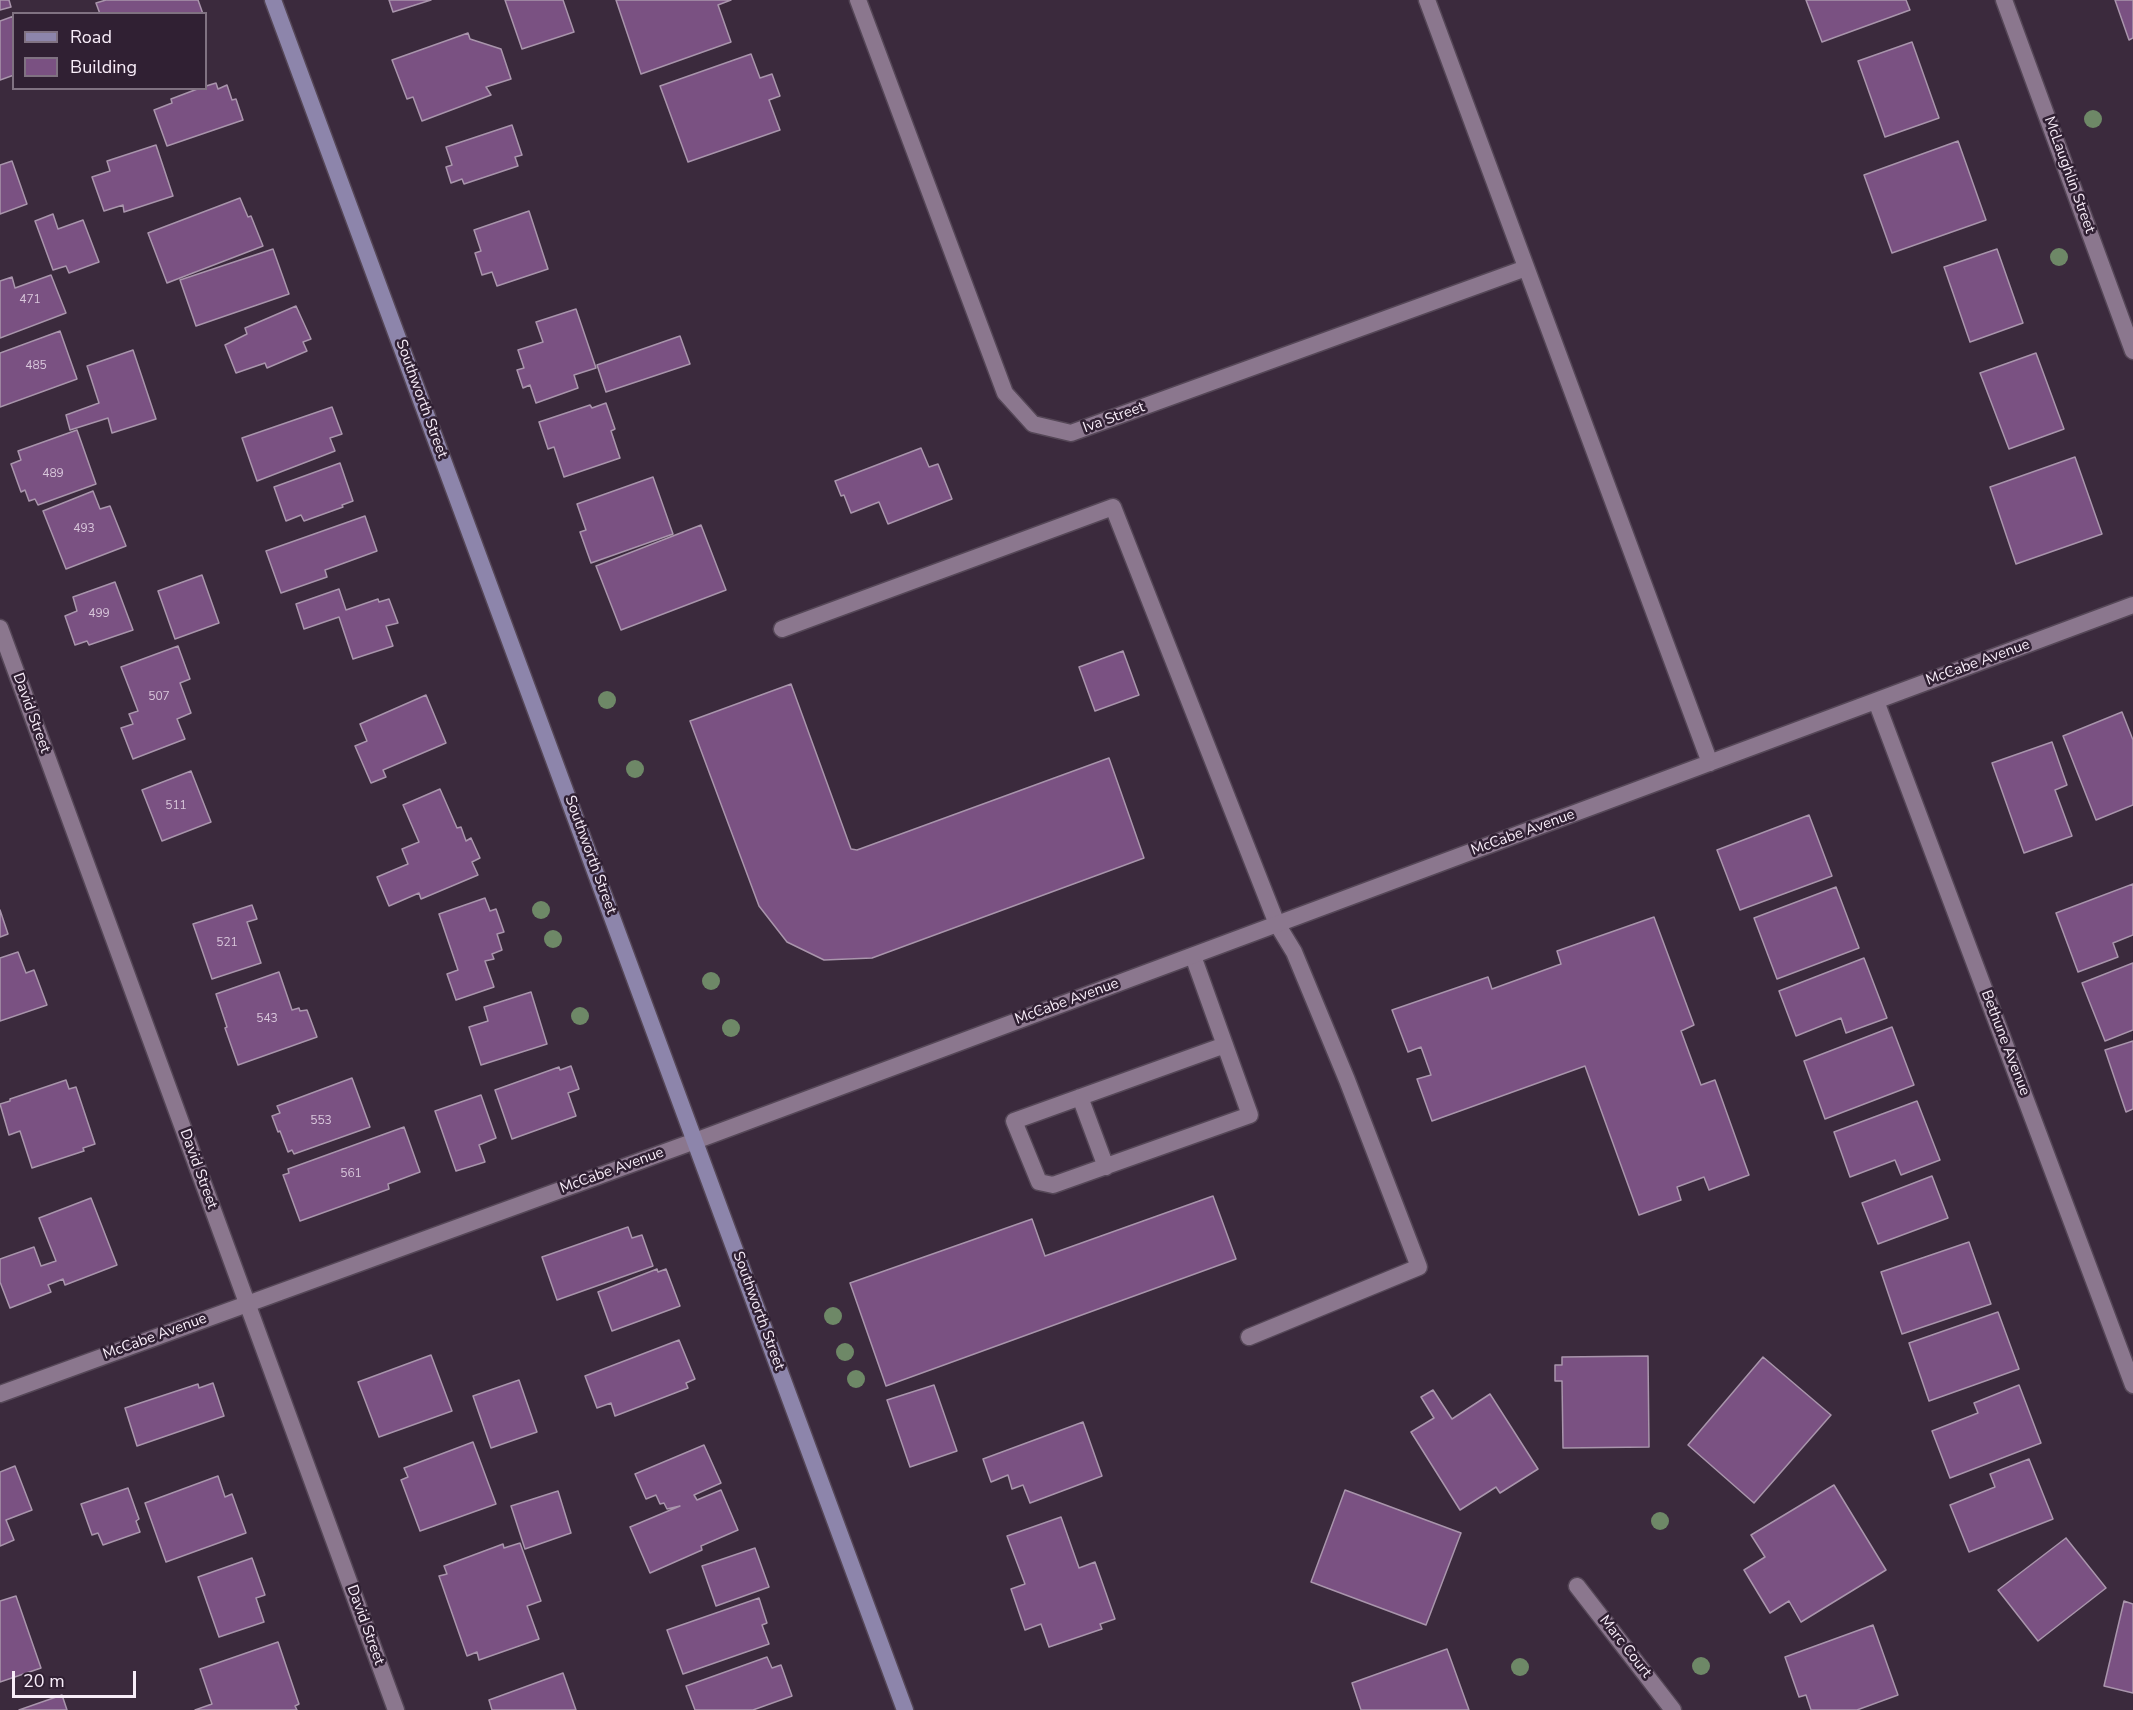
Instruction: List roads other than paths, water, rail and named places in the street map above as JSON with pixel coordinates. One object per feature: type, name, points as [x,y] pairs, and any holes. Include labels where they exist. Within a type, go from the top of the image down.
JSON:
[{"type":"main road","name":"Southworth Street","points":[[273,0],[904,1710]]},
{"type":"street","name":"Iva Street","points":[[858,0],[1005,393],[1033,424],[1071,433],[1526,268]]},
{"type":"street","points":[[1427,0],[1710,763]]},
{"type":"street","name":"McLaughlin Street","points":[[2004,0],[2133,351]]},
{"type":"street","points":[[782,629],[1113,507],[1277,924],[1294,952],[1339,1059],[1419,1267],[1249,1336]]},
{"type":"street","name":"McCabe Avenue","points":[[0,1394],[695,1141],[2133,606]]},
{"type":"street","name":"David Street","points":[[0,628],[396,1710]]},
{"type":"street","name":"Bethune Avenue","points":[[1876,701],[2133,1385]]},
{"type":"street","points":[[1193,956],[1225,1045],[1250,1115],[1053,1185],[1039,1182],[1014,1121],[1225,1045]]},
{"type":"street","points":[[1080,1097],[1106,1167]]},
{"type":"street","name":"Marc Court","points":[[1576,1586],[1673,1710]]}]
